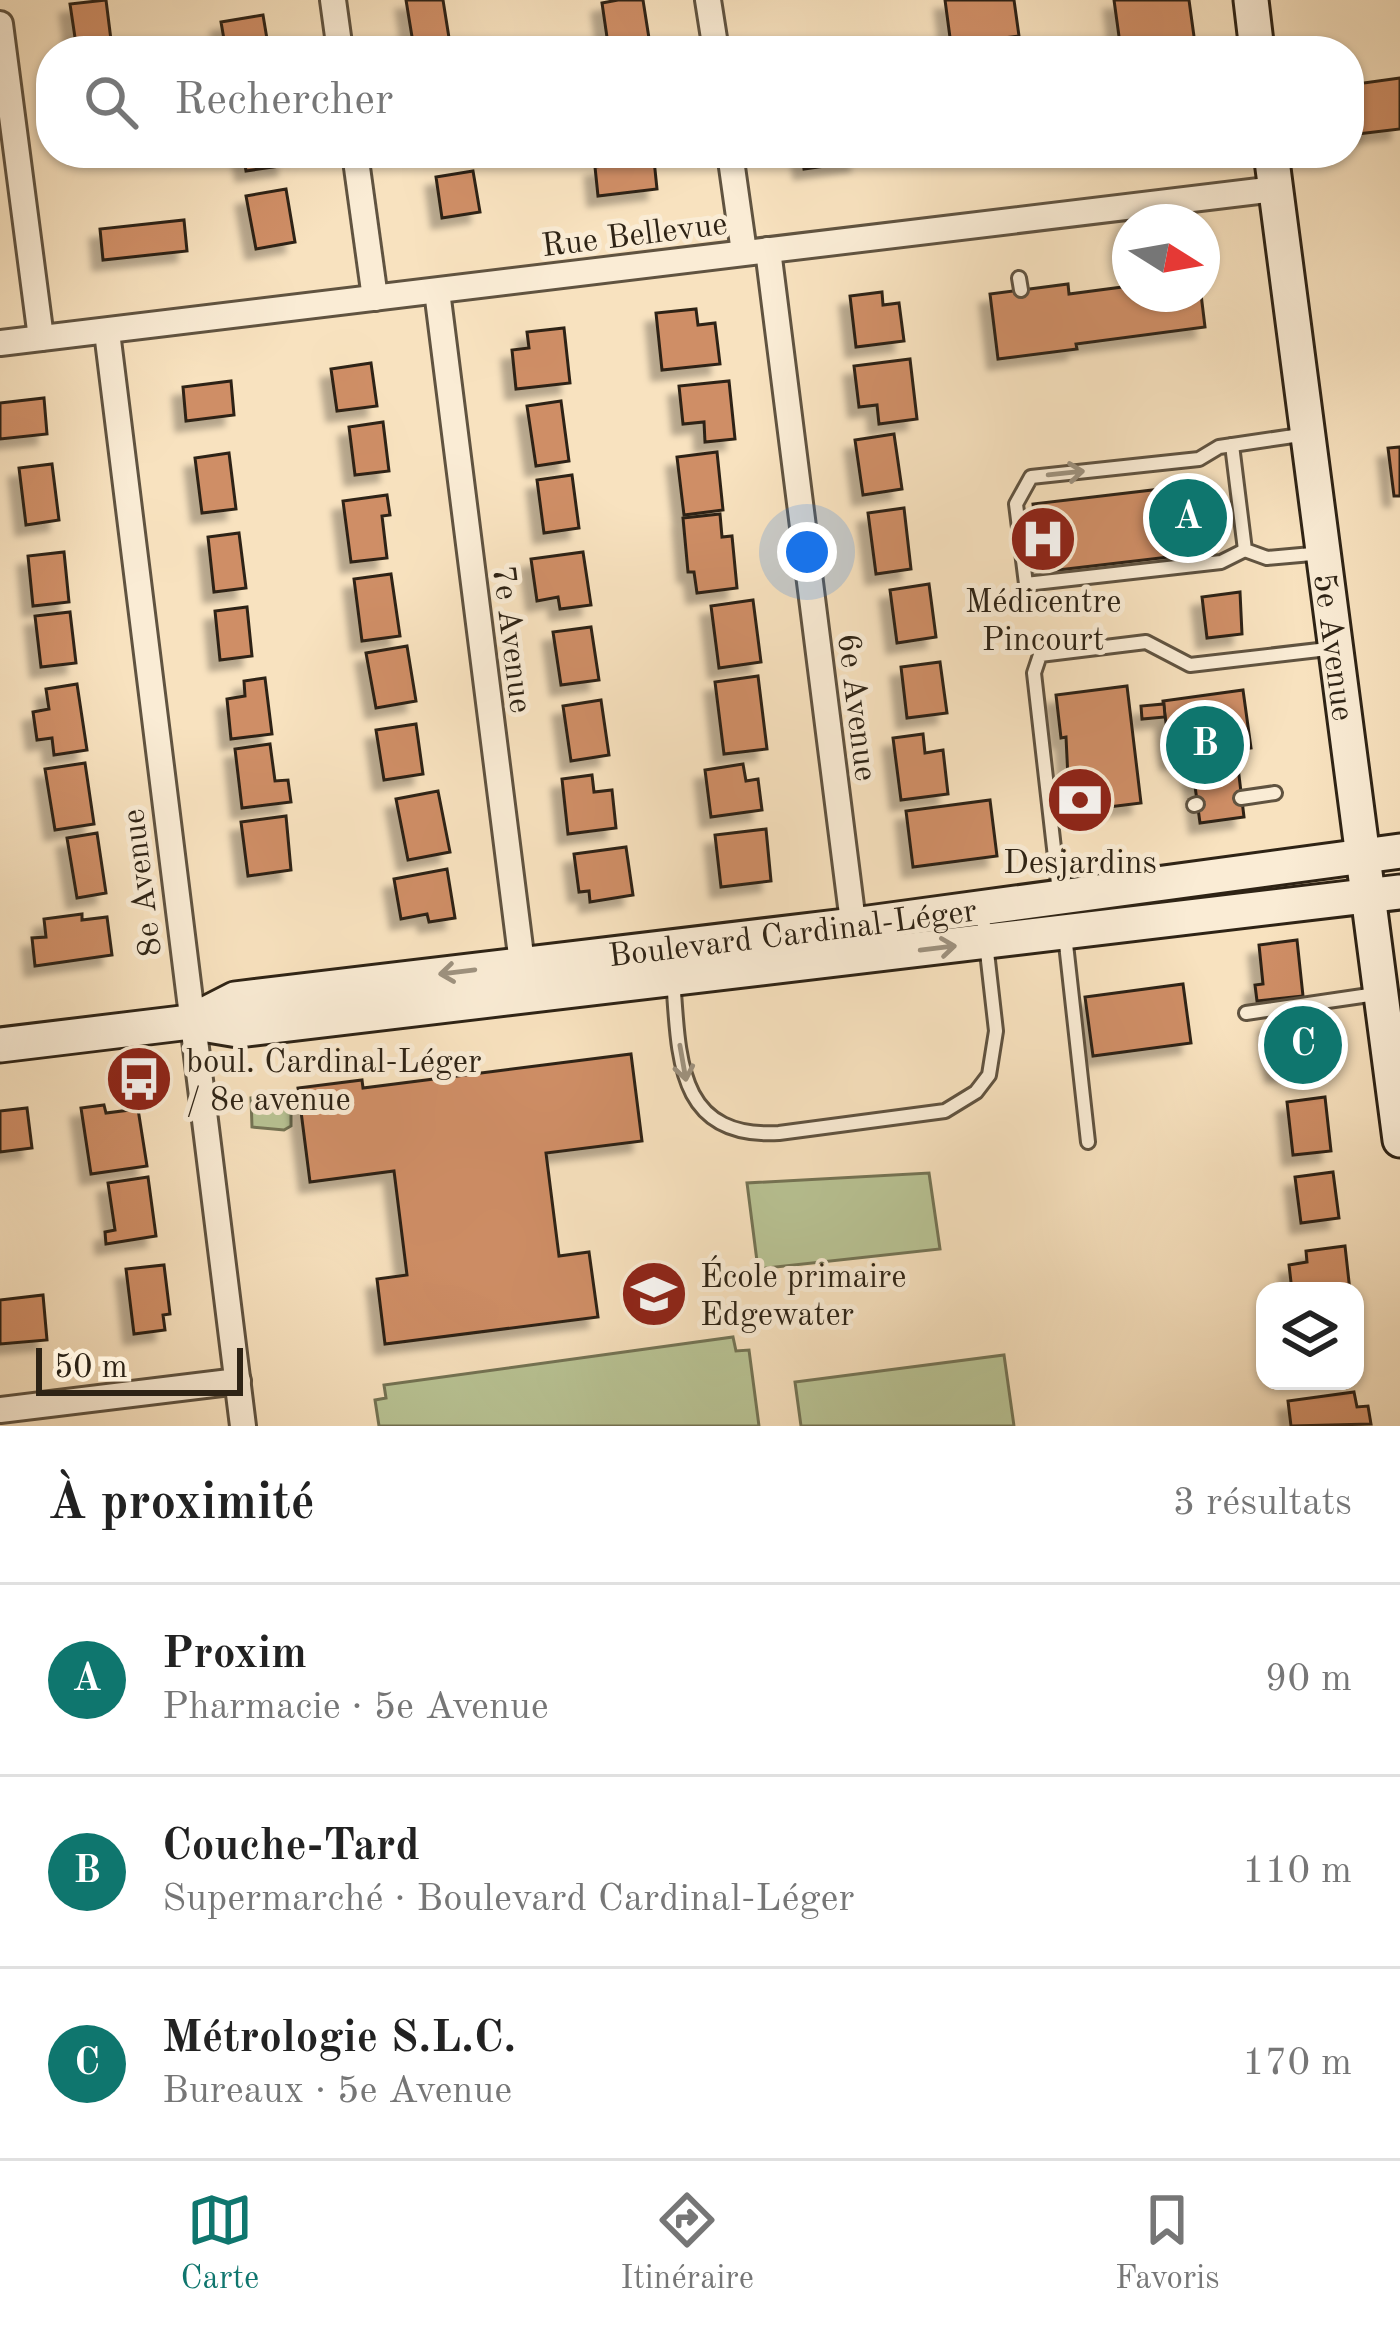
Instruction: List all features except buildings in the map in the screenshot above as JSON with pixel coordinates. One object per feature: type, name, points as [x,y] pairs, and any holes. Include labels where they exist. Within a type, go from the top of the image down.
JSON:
[{"type":"street","points":[[333,0],[338,36]]},
{"type":"street","points":[[708,0],[714,36]]},
{"type":"street","points":[[1251,0],[1255,36]]},
{"type":"street","points":[[0,24],[40,338]]},
{"type":"street","points":[[357,168],[375,298]]},
{"type":"street","name":"6e Avenue","points":[[734,168],[756,251],[856,941]]},
{"type":"street","name":"5e Avenue","points":[[1273,168],[1365,857],[1385,894],[1382,994],[1394,1038],[1400,1140]]},
{"type":"street","name":"Rue Bellevue","points":[[0,343],[1275,189]]},
{"type":"street","name":"7e Avenue","points":[[437,290],[524,980]]},
{"type":"street","name":"8e Avenue","points":[[107,332],[243,1426]]},
{"type":"street","name":"Boulevard Cardinal-Léger","points":[[984,925],[1059,898],[1400,851]]},
{"type":"street","name":"Boulevard Cardinal-Léger","points":[[0,1045],[190,1022],[238,1030],[524,980],[984,925],[1064,932],[1385,894]]},
{"type":"street","points":[[0,1410],[238,1381]]},
{"type":"lane","points":[[1308,434],[1225,446],[1198,459],[1031,477],[1016,504],[1026,584],[1221,562],[1245,550],[1267,558],[1324,553]]},
{"type":"lane","points":[[1225,446],[1245,550]]},
{"type":"lane","points":[[1088,1142],[1034,673],[1040,655],[1146,642],[1190,665],[1337,647]]},
{"type":"lane","points":[[1241,798],[1275,793]]},
{"type":"lane","points":[[1271,870],[1276,907]]},
{"type":"lane","points":[[1202,880],[1205,916]]},
{"type":"lane","points":[[671,963],[688,1091],[699,1107],[732,1130],[779,1133],[945,1111],[976,1092],[989,1075],[996,1031],[984,925]]},
{"type":"lane","points":[[1246,1012],[1382,994]]},
{"type":"green space","points":[[287,1097],[291,1126],[284,1130],[252,1127],[251,1098]]},
{"type":"green space","points":[[929,1173],[940,1249],[758,1269],[747,1183]]},
{"type":"green space","points":[[733,1337],[736,1351],[749,1350],[759,1426],[379,1426],[375,1400],[386,1398],[384,1385]]},
{"type":"green space","points":[[1004,1355],[1014,1426],[801,1426],[795,1382]]},
{"type":"place","name":"Proxim","points":[[1188,518]]},
{"type":"place","name":"Médicentre Pincourt","points":[[1043,539]]},
{"type":"place","name":"Couche-Tard","points":[[1205,745]]},
{"type":"place","name":"Desjardins","points":[[1080,800]]},
{"type":"place","name":"Métrologie S.L.C.","points":[[1303,1045]]},
{"type":"place","name":"boul. Cardinal-Léger / 8e avenue","points":[[139,1079]]},
{"type":"place","name":"École primaire Edgewater","points":[[654,1294]]}]
